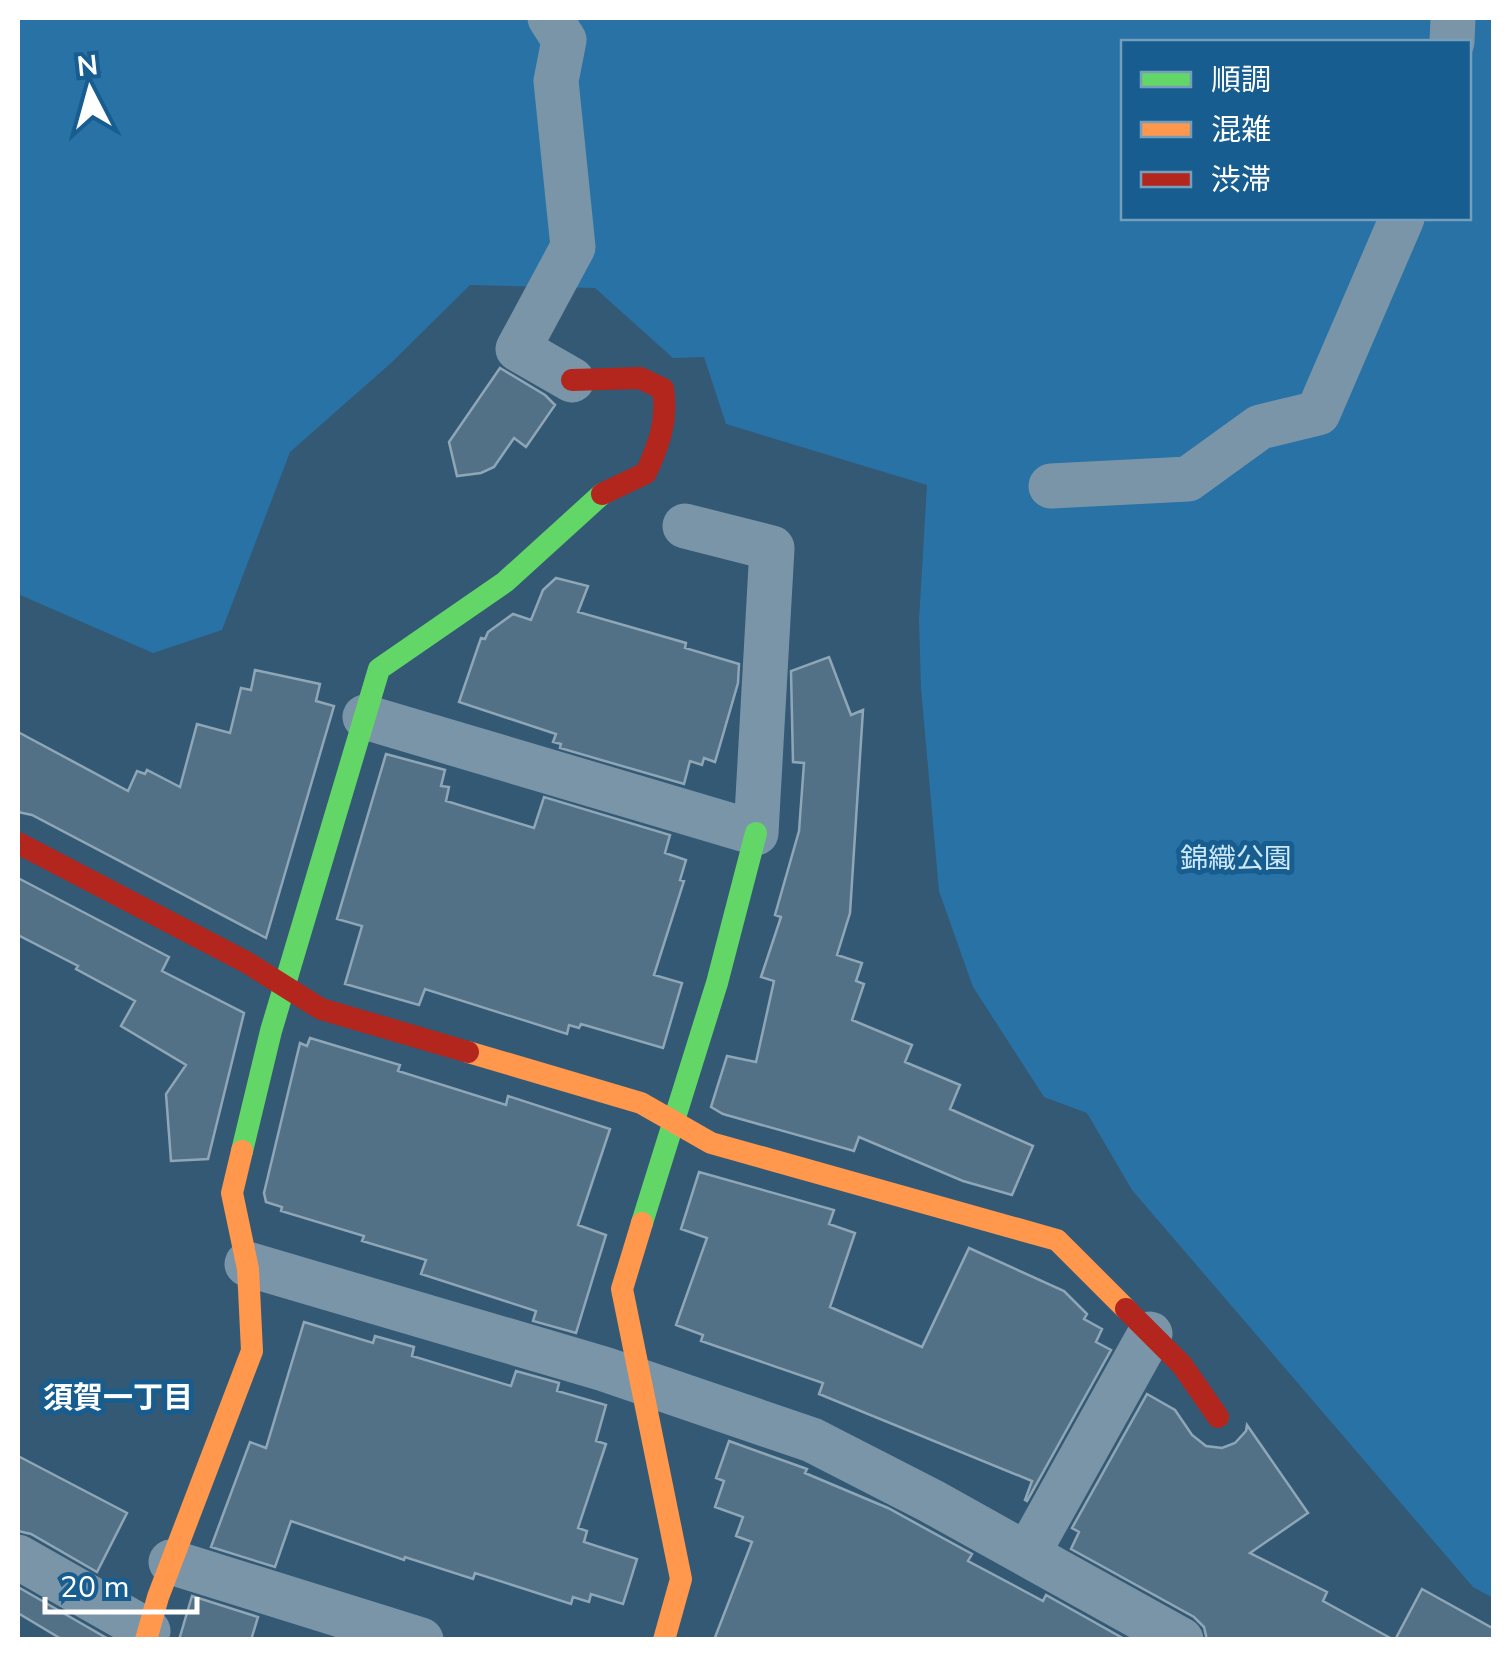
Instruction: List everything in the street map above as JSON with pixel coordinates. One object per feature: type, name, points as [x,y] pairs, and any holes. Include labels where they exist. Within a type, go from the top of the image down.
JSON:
[{"type":"street","points":[[18,1557],[147,1635],[252,1352],[246,1264],[232,1193],[271,1031],[379,669],[505,582],[603,493],[646,473],[662,438],[668,413],[663,389],[640,378],[572,380],[518,349],[573,247],[556,81],[564,40],[550,18]]},
{"type":"street","points":[[1052,486],[1188,479],[1260,426],[1318,413],[1401,220]]},
{"type":"street","points":[[664,1640],[680,1578],[622,1289],[717,983],[756,833],[772,548],[686,526]]},
{"type":"street","points":[[366,717],[756,833]]},
{"type":"street","points":[[18,843],[246,962],[321,1010],[641,1104],[711,1142],[1057,1240],[1182,1365],[1218,1417]]},
{"type":"street","points":[[246,1264],[640,1381],[812,1440],[932,1500],[1181,1640]]},
{"type":"street","points":[[1028,1553],[1150,1334]]},
{"type":"street","points":[[172,1562],[421,1640]]},
{"type":"green space","name":"錦織公園","points":[[18,18],[1493,18],[1493,1598],[1473,1587],[1132,1190],[1087,1113],[1044,1097],[973,987],[939,891],[921,688],[919,620],[927,485],[726,424],[704,357],[673,358],[595,288],[470,285],[391,363],[290,452],[222,630],[153,653],[18,594]]},
{"type":"building","points":[[500,368],[555,405],[526,447],[514,438],[494,467],[457,476],[449,442]]},
{"type":"building","points":[[556,578],[588,586],[578,612],[686,643],[685,648],[739,664],[738,683],[715,762],[704,758],[702,765],[690,761],[684,784],[560,748],[561,744],[553,742],[556,734],[459,702],[481,638],[485,639],[488,632],[513,614],[531,620],[543,590]]},
{"type":"building","points":[[829,657],[851,715],[863,710],[850,913],[837,955],[862,963],[856,981],[864,984],[852,1020],[912,1045],[905,1062],[960,1085],[950,1109],[1033,1146],[1012,1195],[963,1181],[859,1137],[854,1151],[723,1114],[711,1107],[727,1056],[756,1062],[774,981],[761,977],[781,917],[775,915],[799,831],[804,763],[793,762],[791,671]]},
{"type":"building","points":[[255,670],[320,684],[316,701],[334,706],[266,938],[32,815],[18,812],[18,732],[128,791],[137,771],[145,774],[147,770],[180,787],[197,724],[230,733],[241,688],[251,690]]},
{"type":"building","points":[[386,754],[445,770],[441,786],[449,787],[446,801],[534,828],[544,797],[670,835],[665,853],[686,860],[680,880],[684,881],[654,975],[682,983],[663,1048],[581,1024],[579,1028],[569,1025],[567,1034],[425,989],[419,1005],[345,984],[362,926],[337,919]]},
{"type":"building","points":[[18,878],[169,957],[162,971],[244,1013],[208,1159],[171,1161],[166,1094],[186,1065],[121,1026],[135,1001],[18,935]]},
{"type":"building","points":[[310,1038],[400,1065],[398,1071],[506,1105],[508,1096],[610,1129],[578,1225],[606,1235],[576,1333],[533,1321],[536,1311],[421,1274],[426,1260],[362,1241],[364,1236],[281,1211],[282,1207],[266,1202],[264,1193],[300,1043],[307,1046]]},
{"type":"building","points":[[699,1172],[834,1210],[829,1224],[855,1233],[830,1307],[922,1347],[969,1248],[1064,1291],[1087,1314],[1084,1319],[1102,1329],[1096,1342],[1111,1350],[1027,1501],[1032,1481],[819,1394],[823,1383],[701,1341],[703,1335],[676,1325],[707,1238],[681,1229]]},
{"type":"building","points":[[304,1322],[373,1343],[375,1336],[414,1347],[412,1356],[511,1386],[516,1371],[559,1383],[557,1391],[606,1405],[596,1441],[606,1444],[578,1528],[587,1531],[584,1542],[637,1559],[623,1604],[591,1594],[589,1602],[573,1597],[571,1604],[475,1573],[473,1579],[405,1557],[404,1560],[291,1521],[275,1567],[211,1547],[250,1442],[266,1448]]},
{"type":"building","points":[[1147,1394],[1175,1410],[1192,1435],[1206,1446],[1222,1448],[1235,1443],[1247,1425],[1308,1513],[1250,1553],[1327,1592],[1323,1601],[1394,1640],[1207,1640],[1204,1627],[1194,1617],[1071,1549],[1079,1532],[1072,1528]]},
{"type":"building","points":[[729,1441],[807,1469],[805,1473],[888,1508],[972,1554],[968,1561],[1043,1601],[1046,1595],[1126,1640],[714,1640],[752,1542],[736,1536],[743,1517],[715,1507],[724,1481],[716,1478]]},
{"type":"building","points":[[18,1456],[127,1513],[97,1572],[31,1534],[18,1531]]},
{"type":"building","points":[[18,1587],[110,1640],[63,1640],[18,1613]]},
{"type":"building","points":[[1422,1589],[1494,1629],[1494,1640],[1395,1640]]},
{"type":"building","points":[[192,1596],[258,1617],[251,1640],[179,1640]]},
{"type":"traffic: fast","points":[[242,1151],[271,1031],[379,669],[505,582],[602,494]]},
{"type":"traffic: fast","points":[[642,1223],[717,983],[756,833]]},
{"type":"traffic: slow","points":[[468,1052],[641,1103],[711,1143],[1057,1240],[1126,1309]]},
{"type":"traffic: slow","points":[[146,1640],[158,1597],[252,1351],[248,1269],[232,1193],[242,1151]]},
{"type":"traffic: slow","points":[[642,1223],[622,1289],[681,1579],[664,1640]]},
{"type":"traffic: jam","points":[[572,380],[640,378],[663,389],[661,432],[646,473],[602,494]]},
{"type":"traffic: jam","points":[[18,843],[246,962],[321,1009],[468,1052]]},
{"type":"traffic: jam","points":[[1126,1309],[1182,1365],[1218,1417]]},
{"type":"district","name":"須賀一丁目","points":[[118,1398]]}]
